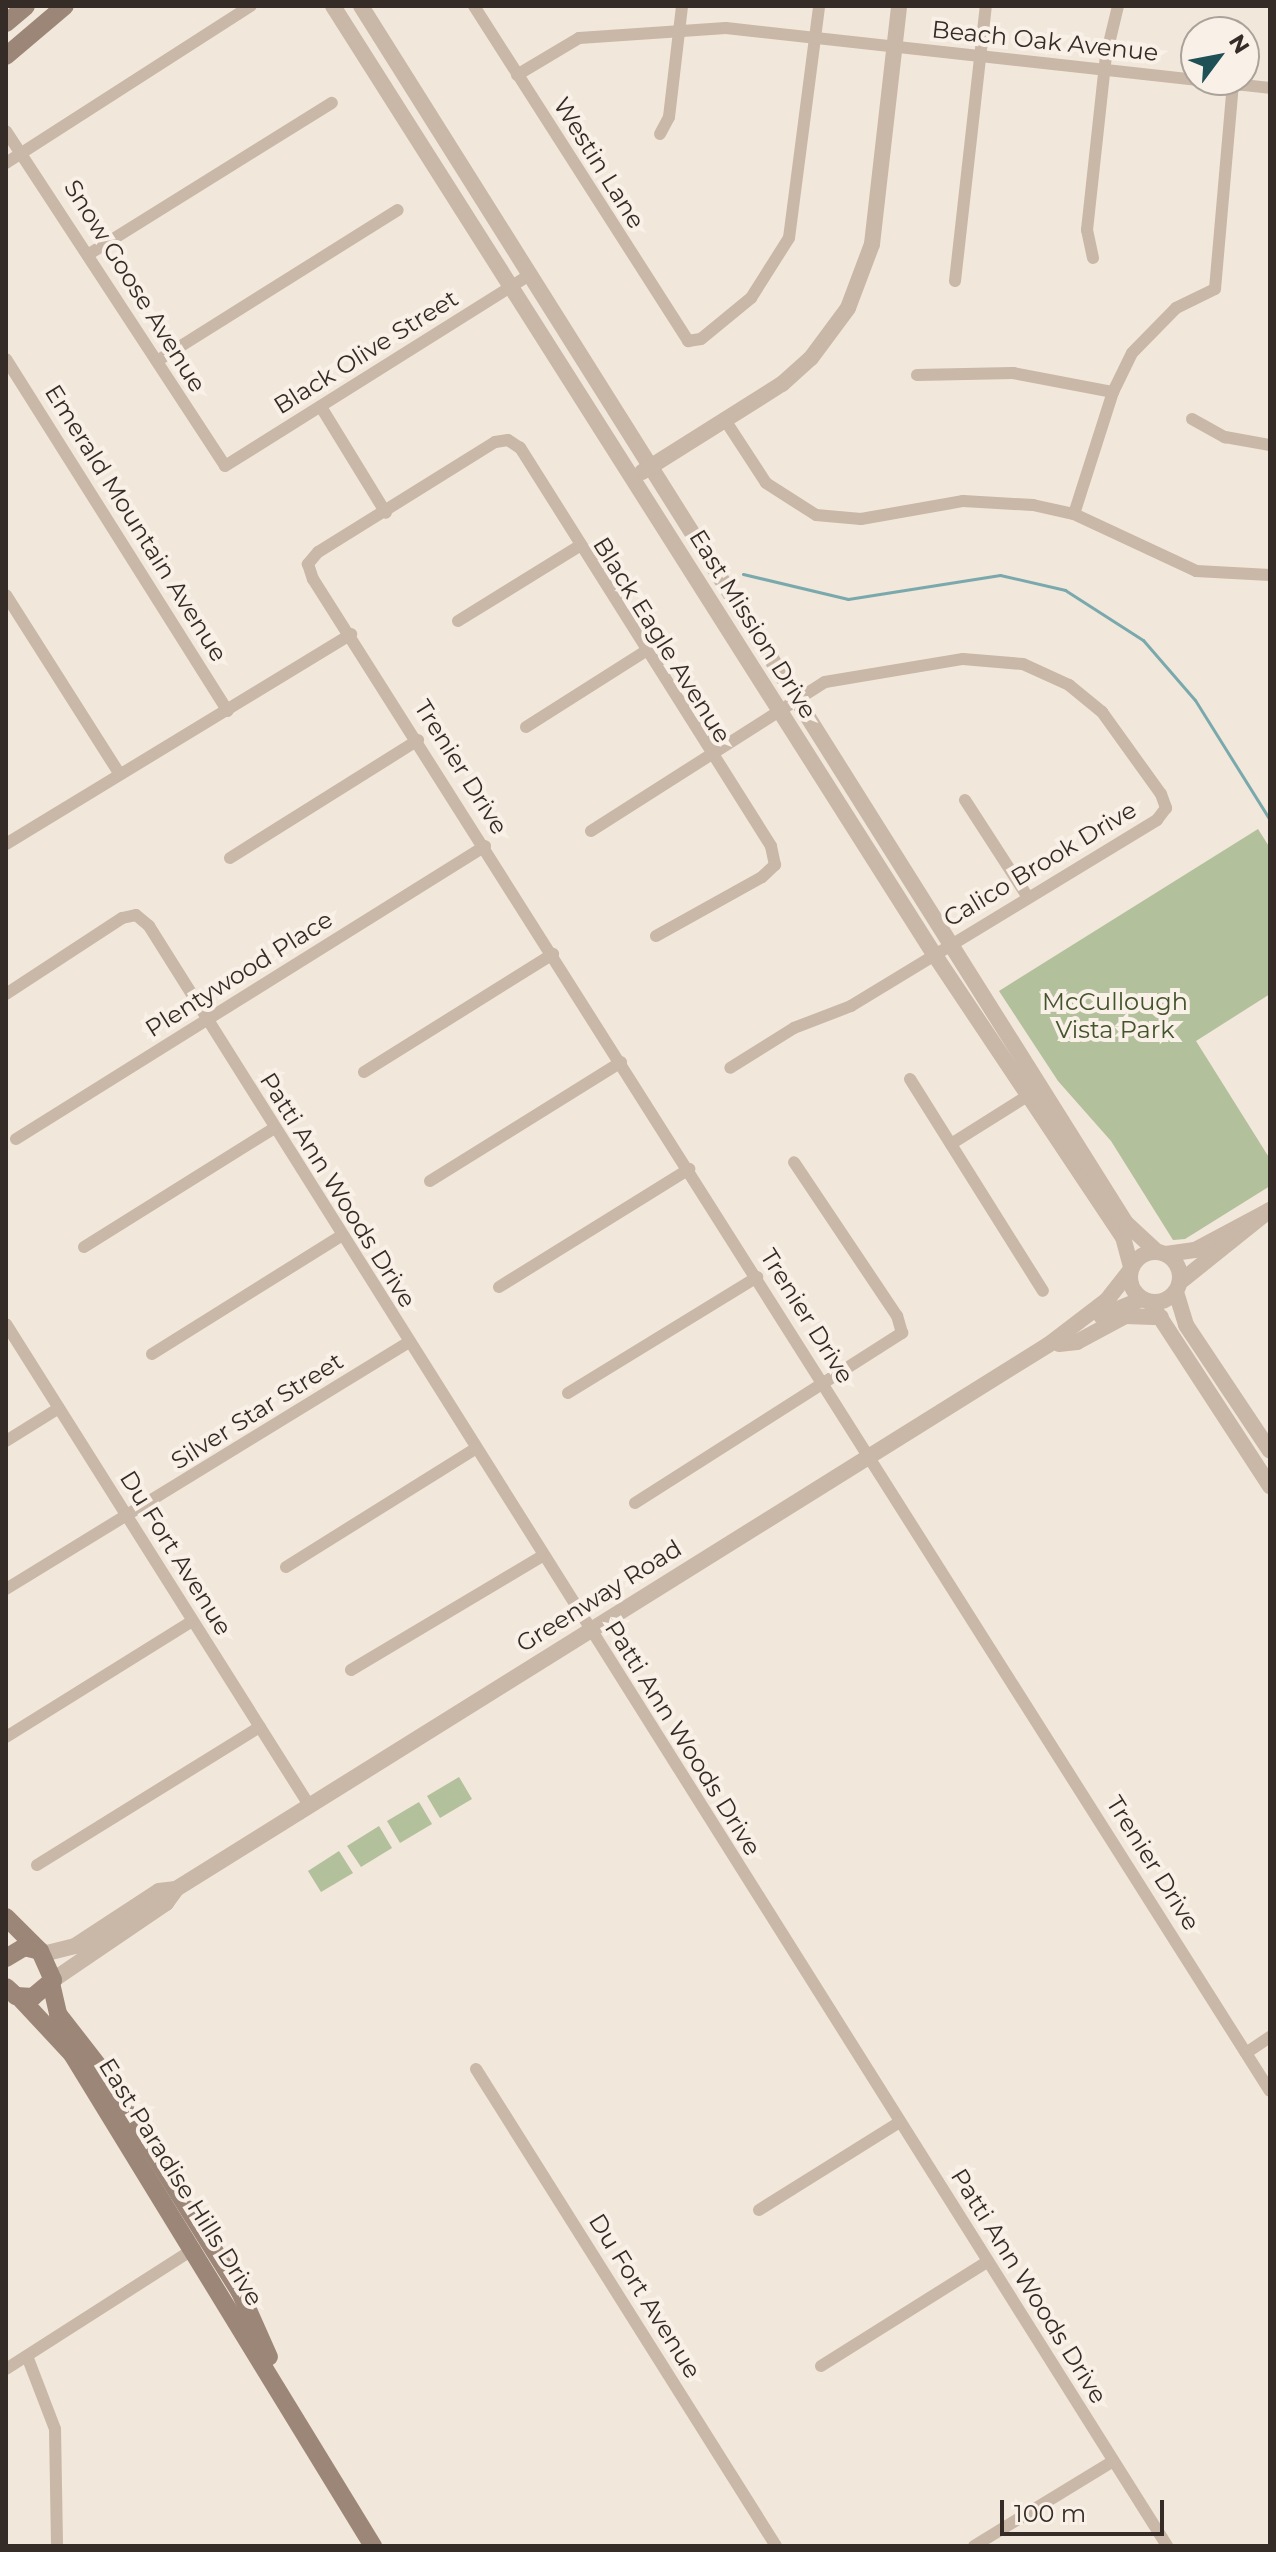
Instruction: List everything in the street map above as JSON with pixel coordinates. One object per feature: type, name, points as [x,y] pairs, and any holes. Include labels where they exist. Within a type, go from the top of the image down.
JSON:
[{"type":"main road","points":[[6,23],[26,6]]},
{"type":"main road","points":[[6,56],[65,6]]},
{"type":"main road","points":[[6,1917],[41,1952]]},
{"type":"main road","points":[[6,1958],[24,1947],[41,1952]]},
{"type":"main road","name":"East Paradise Hills Drive","points":[[41,1952],[62,2020],[100,2068],[201,2244],[285,2405],[373,2546]]},
{"type":"main road","points":[[11,1994],[33,1997],[52,1981]]},
{"type":"main road","name":"East Paradise Hills Drive","points":[[11,1994],[63,2040],[201,2244]]},
{"type":"street","points":[[6,163],[251,6]]},
{"type":"street","name":"East Mission Drive","points":[[333,6],[934,954],[1126,1223],[1161,1252]]},
{"type":"street","name":"East Mission Drive","points":[[361,6],[951,943],[1034,1091],[1123,1237],[1130,1269],[1146,1300]]},
{"type":"street","name":"Westin Lane","points":[[474,6],[688,341],[701,339],[751,298],[789,238],[814,38]]},
{"type":"street","points":[[660,134],[669,117],[682,6]]},
{"type":"street","points":[[814,38],[819,6]]},
{"type":"street","points":[[634,477],[725,420],[811,358],[857,289],[876,217],[899,6]]},
{"type":"street","points":[[955,281],[986,6]]},
{"type":"street","points":[[1093,258],[1087,230],[1104,69],[1118,6]]},
{"type":"street","name":"Beach Oak Avenue","points":[[517,75],[579,38],[679,28],[814,38],[1180,78]]},
{"type":"street","points":[[1074,514],[1113,392],[1153,328],[1215,289],[1232,96]]},
{"type":"street","points":[[89,254],[332,103]]},
{"type":"street","name":"Snow Goose Avenue","points":[[6,131],[22,151],[225,466]]},
{"type":"street","points":[[157,361],[398,210]]},
{"type":"street","name":"Black Olive Street","points":[[225,466],[530,275]]},
{"type":"street","name":"Emerald Mountain Avenue","points":[[6,359],[228,711]]},
{"type":"street","points":[[917,375],[1024,373],[1113,392]]},
{"type":"street","points":[[321,407],[386,513]]},
{"type":"street","points":[[1192,419],[1225,437],[1270,445]]},
{"type":"street","points":[[725,420],[766,483],[816,515],[861,519],[982,501],[1074,514],[1196,571],[1270,575]]},
{"type":"street","name":"Black Eagle Avenue","points":[[386,513],[495,442],[508,440],[520,448],[578,547],[710,757],[771,846],[775,865],[656,936]]},
{"type":"street","name":"Trenier Drive","points":[[386,513],[308,564],[1270,2091]]},
{"type":"street","points":[[458,621],[578,547]]},
{"type":"street","points":[[6,595],[119,773]]},
{"type":"street","points":[[8,838],[228,711],[351,634]]},
{"type":"street","points":[[526,727],[644,652]]},
{"type":"street","name":"Calico Brook Drive","points":[[730,1068],[794,1028],[851,1006],[1027,896],[1157,820],[1166,808],[1102,712],[1069,685],[1023,664],[963,659],[837,678],[798,698]]},
{"type":"street","points":[[591,831],[781,712],[798,698]]},
{"type":"street","points":[[230,858],[418,740]]},
{"type":"street","points":[[965,800],[1027,896]]},
{"type":"street","name":"Plentywood Place","points":[[16,1139],[485,846]]},
{"type":"street","name":"Patti Ann Woods Drive","points":[[6,994],[122,918],[136,915],[149,926],[273,1129],[1167,2546]]},
{"type":"street","points":[[364,1072],[553,954]]},
{"type":"street","points":[[430,1181],[621,1062]]},
{"type":"street","points":[[910,1079],[1043,1291]]},
{"type":"street","points":[[951,1144],[1034,1091]]},
{"type":"street","points":[[84,1247],[273,1129]]},
{"type":"street","points":[[635,1503],[902,1333],[794,1162]]},
{"type":"street","points":[[499,1287],[689,1169]]},
{"type":"street","points":[[1161,1252],[1195,1250],[1270,1210]]},
{"type":"street","points":[[1178,1287],[1270,1210]]},
{"type":"street","points":[[152,1354],[341,1236]]},
{"type":"street","points":[[1161,1252],[1177,1264],[1186,1325],[1270,1451]]},
{"type":"street","name":"Greenway Road","points":[[1054,1344],[1107,1300],[1130,1269],[1161,1252]]},
{"type":"street","points":[[568,1393],[757,1277]]},
{"type":"street","name":"Greenway Road","points":[[41,1952],[75,1946],[151,1895],[176,1889],[1114,1307],[1146,1300],[1178,1287]]},
{"type":"street","points":[[1146,1300],[1161,1317],[1270,1486]]},
{"type":"street","points":[[1054,1344],[1077,1342],[1127,1315],[1161,1317]]},
{"type":"street","name":"Du Fort Avenue","points":[[6,1324],[309,1805]]},
{"type":"street","name":"Silver Star Street","points":[[6,1589],[408,1343]]},
{"type":"street","points":[[6,1441],[59,1408]]},
{"type":"street","points":[[286,1567],[475,1449]]},
{"type":"street","points":[[351,1670],[542,1556]]},
{"type":"street","points":[[6,1737],[192,1621]]},
{"type":"street","points":[[37,1865],[260,1727]]},
{"type":"street","name":"Greenway Road","points":[[52,1981],[166,1903],[176,1889]]},
{"type":"street","points":[[1246,2053],[1270,2037]]},
{"type":"street","name":"Du Fort Avenue","points":[[476,2069],[776,2546]]},
{"type":"street","points":[[759,2210],[900,2122]]},
{"type":"street","points":[[6,2369],[201,2244]]},
{"type":"street","points":[[821,2366],[987,2262]]},
{"type":"street","points":[[27,2356],[55,2429],[57,2546]]},
{"type":"street","points":[[974,2546],[1113,2461]]},
{"type":"green space","name":"McCullough Vista Park","points":[[1258,829],[1270,848],[1270,994],[1196,1041],[1270,1159],[1270,1186],[1185,1239],[1173,1240],[1111,1141],[1058,1081],[999,991]]},
{"type":"green space","points":[[459,1777],[472,1799],[440,1818],[427,1796]]},
{"type":"green space","points":[[419,1802],[432,1824],[400,1843],[387,1821]]},
{"type":"green space","points":[[379,1826],[392,1848],[361,1867],[347,1846]]},
{"type":"green space","points":[[339,1851],[353,1873],[321,1892],[308,1871]]},
{"type":"waterway","points":[[743,574],[848,599],[1000,575],[1065,590],[1143,640],[1195,700],[1270,820]]}]
